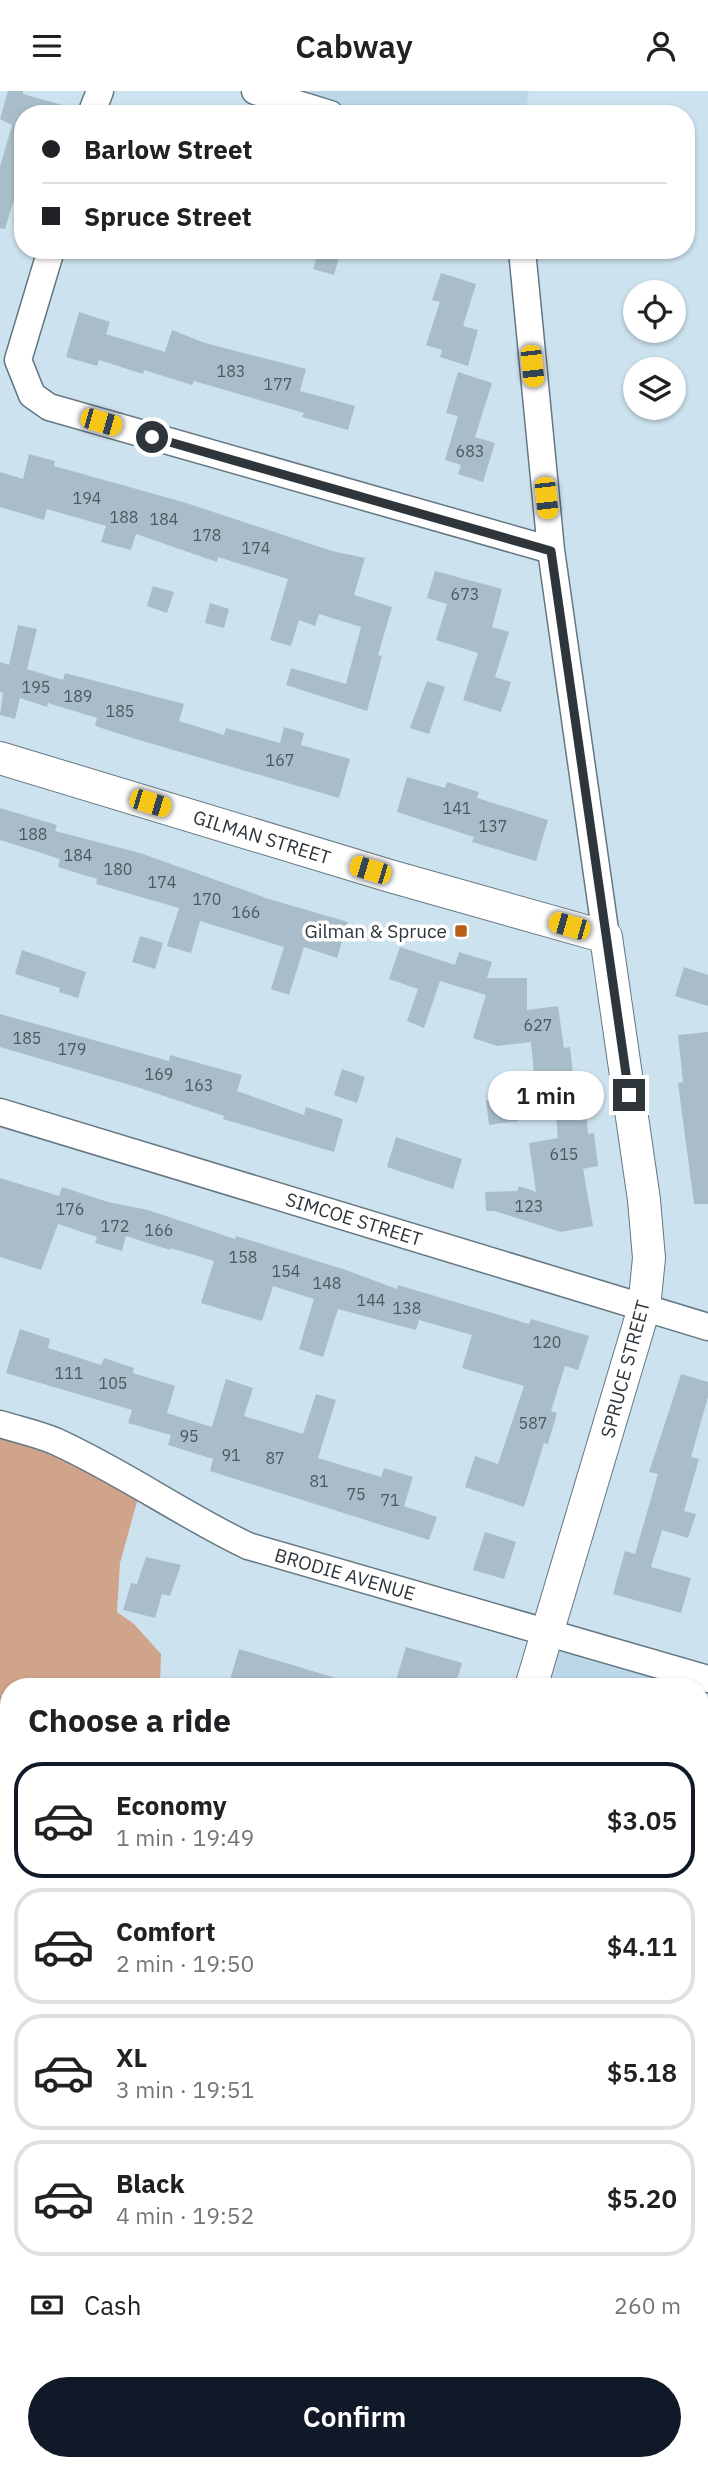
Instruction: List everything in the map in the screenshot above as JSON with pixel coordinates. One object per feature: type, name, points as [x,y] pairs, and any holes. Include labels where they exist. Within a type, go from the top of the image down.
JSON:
[{"type":"street","points":[[255,91],[301,105]]},
{"type":"street","points":[[48,259],[18,360],[24,381],[32,395],[49,407],[551,551]]},
{"type":"street","name":"SPRUCE STREET","points":[[523,259],[551,551],[644,1200],[649,1258],[645,1308],[534,1678]]},
{"type":"street","name":"GILMAN STREET","points":[[0,758],[380,873],[606,937]]},
{"type":"street","name":"SIMCOE STREET","points":[[0,1112],[708,1327]]},
{"type":"street","name":"BRODIE AVENUE","points":[[0,1424],[55,1441],[162,1496],[208,1527],[248,1546],[705,1678]]},
{"type":"shaded area","points":[[260,91],[529,91],[527,105],[306,105]]},
{"type":"shaded area","points":[[0,1427],[140,1491],[120,1563],[117,1612],[134,1624],[161,1654],[160,1678],[0,1678]]},
{"type":"shaded area","points":[[549,1636],[696,1678],[537,1678]]},
{"type":"building","points":[[8,91],[23,91],[23,94],[62,105],[14,105],[14,199],[5,229],[0,228],[0,167],[12,125],[0,119]]},
{"type":"building","points":[[316,259],[338,259],[334,275],[313,269]]},
{"type":"building","points":[[441,273],[476,284],[463,326],[478,330],[468,366],[440,357],[442,350],[426,345],[440,302],[432,300]]},
{"type":"building","points":[[79,312],[110,322],[106,334],[165,352],[172,330],[205,343],[306,369],[300,391],[355,406],[348,430],[302,417],[304,413],[194,381],[192,385],[99,360],[97,366],[66,357]]},
{"type":"building","points":[[458,372],[492,383],[475,437],[495,443],[483,482],[458,474],[461,465],[445,460],[458,416],[446,413]]},
{"type":"building","points":[[29,454],[55,461],[54,466],[183,502],[332,551],[365,558],[354,595],[392,607],[378,655],[382,656],[367,711],[286,685],[291,668],[346,684],[361,627],[319,614],[315,626],[299,620],[291,646],[270,640],[288,579],[218,557],[217,562],[136,534],[131,550],[101,542],[106,526],[47,509],[44,520],[0,507],[0,472],[23,479]]},
{"type":"building","points":[[435,571],[502,589],[492,627],[509,632],[495,677],[511,682],[501,712],[463,700],[478,653],[436,640],[447,604],[427,598]]},
{"type":"building","points":[[153,586],[174,592],[167,613],[147,606]]},
{"type":"building","points":[[210,603],[229,609],[224,628],[205,623]]},
{"type":"building","points":[[18,625],[37,629],[27,669],[63,680],[65,673],[184,704],[179,721],[224,735],[226,728],[280,743],[284,727],[304,733],[301,745],[350,759],[339,798],[95,726],[97,718],[48,703],[47,707],[20,698],[15,719],[0,715],[3,693],[0,692],[0,662],[9,665]]},
{"type":"building","points":[[427,681],[445,687],[429,734],[410,728]]},
{"type":"building","points":[[407,777],[445,788],[447,782],[479,792],[477,798],[548,820],[536,861],[472,842],[474,837],[397,812]]},
{"type":"building","points":[[0,808],[57,825],[55,831],[140,853],[269,899],[348,922],[337,958],[304,947],[289,995],[271,989],[284,947],[200,921],[191,953],[167,946],[179,908],[96,884],[97,879],[58,867],[60,859],[0,840]]},
{"type":"building","points":[[140,936],[163,943],[155,969],[132,962]]},
{"type":"building","points":[[400,947],[455,965],[459,952],[492,962],[487,978],[527,978],[527,1010],[558,1006],[564,1048],[570,1047],[575,1094],[585,1094],[588,1134],[594,1133],[598,1166],[583,1169],[593,1226],[561,1232],[495,1211],[486,1211],[485,1192],[517,1191],[519,1186],[536,1192],[529,1143],[558,1138],[553,1083],[535,1085],[531,1042],[497,1046],[473,1038],[486,995],[440,981],[424,1028],[407,1021],[418,989],[389,979]]},
{"type":"building","points":[[22,950],[86,972],[78,998],[59,992],[60,988],[15,974]]},
{"type":"building","points":[[684,967],[708,975],[708,1006],[675,996]]},
{"type":"building","points":[[0,1014],[169,1061],[170,1055],[242,1075],[237,1091],[304,1115],[306,1107],[343,1119],[334,1152],[223,1119],[224,1116],[140,1088],[0,1047]]},
{"type":"building","points":[[708,1032],[708,1204],[694,1204],[678,1083],[683,1082],[678,1035]]},
{"type":"building","points":[[342,1069],[365,1077],[357,1103],[334,1095]]},
{"type":"building","points":[[516,1097],[518,1121],[489,1125],[486,1100]]},
{"type":"building","points":[[396,1137],[462,1159],[453,1189],[387,1167]]},
{"type":"building","points":[[0,1178],[59,1196],[62,1187],[108,1202],[148,1210],[235,1239],[236,1236],[346,1270],[397,1289],[398,1285],[529,1324],[531,1319],[589,1336],[578,1370],[565,1366],[551,1411],[557,1413],[548,1444],[544,1443],[524,1507],[465,1487],[475,1456],[498,1464],[524,1386],[462,1368],[472,1335],[419,1320],[416,1330],[338,1309],[323,1357],[299,1349],[314,1299],[273,1286],[262,1321],[201,1303],[214,1261],[126,1236],[122,1251],[95,1243],[97,1237],[58,1224],[41,1270],[0,1257]]},
{"type":"building","points":[[20,1329],[50,1339],[48,1348],[101,1365],[104,1358],[134,1368],[133,1373],[175,1386],[167,1413],[212,1427],[226,1379],[253,1388],[244,1416],[303,1434],[316,1394],[336,1400],[318,1458],[381,1477],[384,1468],[413,1477],[404,1506],[437,1517],[429,1540],[210,1471],[213,1459],[168,1445],[171,1435],[128,1423],[132,1410],[6,1373]]},
{"type":"building","points":[[681,1374],[708,1382],[708,1397],[691,1457],[699,1459],[684,1511],[696,1514],[688,1538],[662,1530],[651,1567],[691,1578],[681,1613],[613,1594],[625,1551],[635,1554],[658,1474],[649,1472]]},
{"type":"building","points":[[485,1532],[516,1542],[504,1579],[473,1570]]},
{"type":"building","points":[[146,1557],[181,1565],[170,1596],[162,1594],[155,1618],[123,1610],[131,1583],[137,1584]]},
{"type":"building","points":[[406,1647],[462,1663],[458,1678],[397,1678]]},
{"type":"building","points":[[239,1649],[336,1678],[231,1678]]},
{"type":"place","name":"Gilman & Spruce","points":[[461,931]]},
{"type":"route","points":[[152,437],[551,551],[629,1095]]}]
